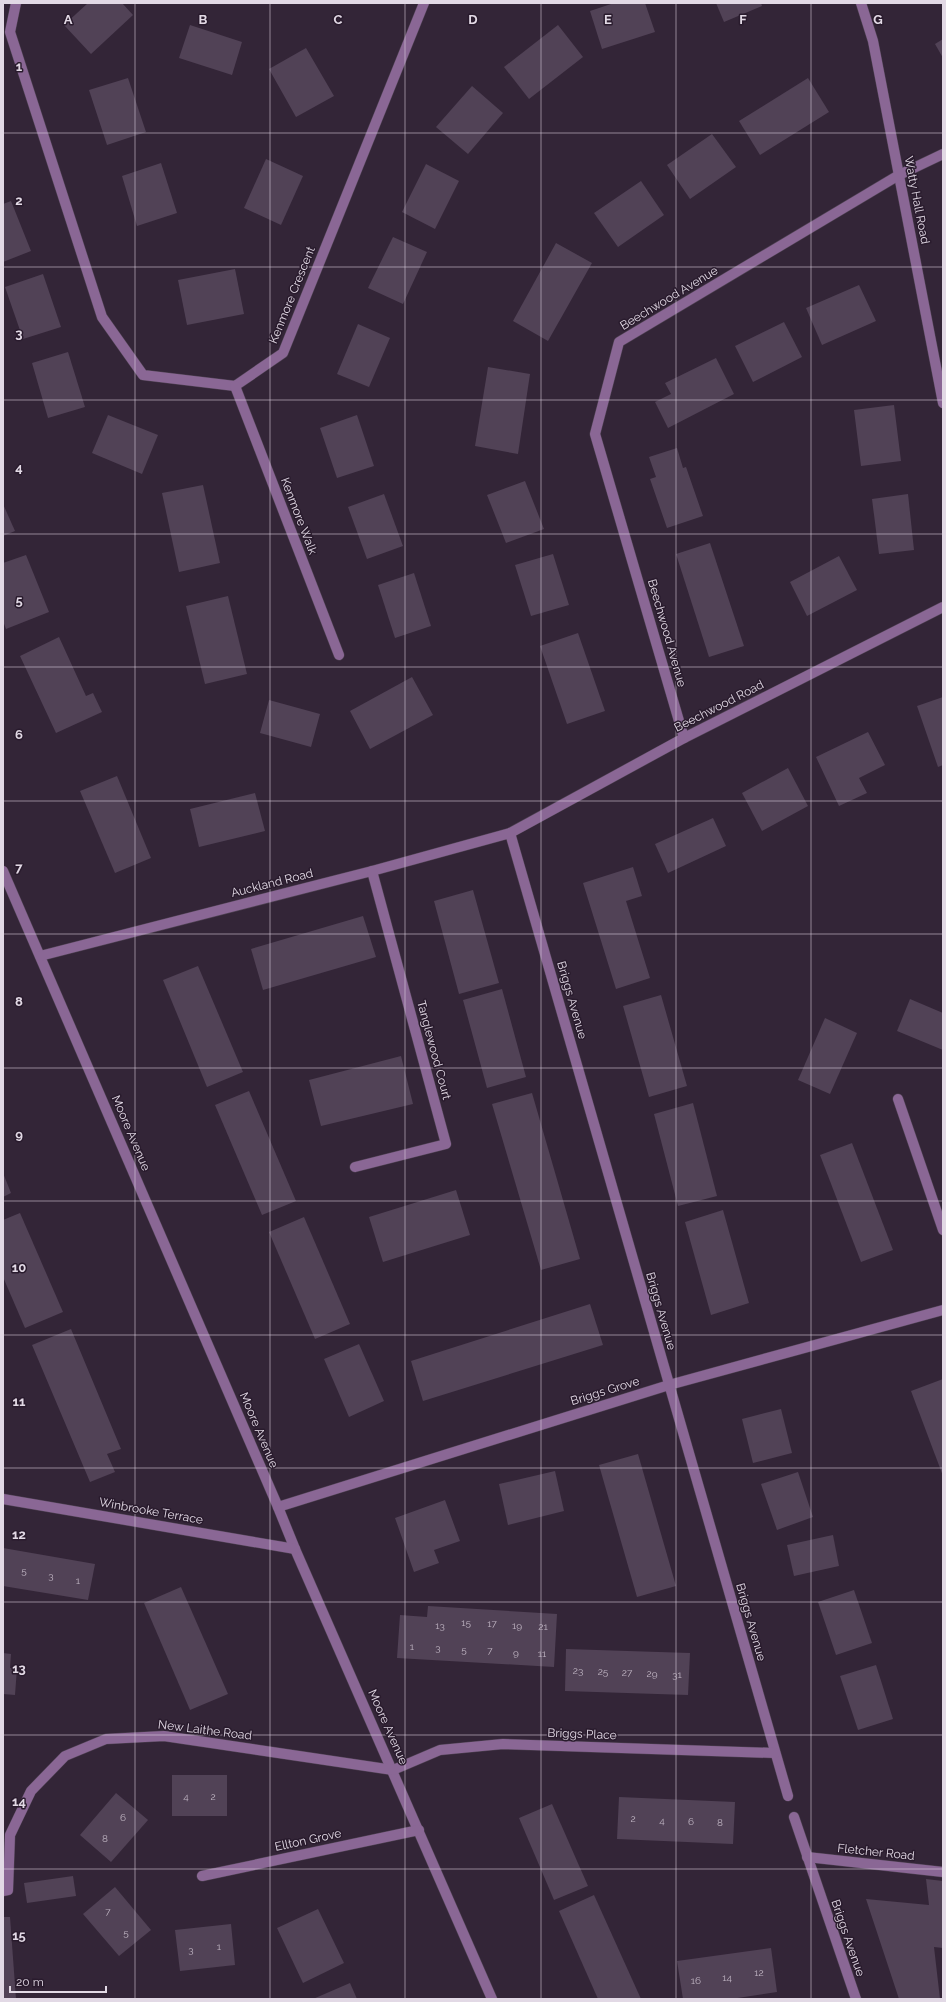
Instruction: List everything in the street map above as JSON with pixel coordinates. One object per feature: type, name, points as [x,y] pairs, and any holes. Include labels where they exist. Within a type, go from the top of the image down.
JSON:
[{"type":"street","points":[[16,3],[10,32],[102,317],[142,375],[235,386]]},
{"type":"street","name":"Kenmore Crescent","points":[[235,386],[283,353],[424,3]]},
{"type":"street","name":"Watty Hall Road","points":[[861,3],[873,41],[943,403]]},
{"type":"street","name":"Beechwood Avenue","points":[[684,738],[595,434],[619,342],[899,175],[943,154]]},
{"type":"street","name":"Kenmore Walk","points":[[235,386],[339,655]]},
{"type":"street","name":"Beechwood Road","points":[[510,833],[684,738],[943,607]]},
{"type":"street","name":"Auckland Road","points":[[40,956],[372,871],[510,833]]},
{"type":"street","name":"Briggs Avenue","points":[[510,833],[788,1796]]},
{"type":"street","name":"Moore Avenue","points":[[3,871],[295,1549],[492,1999]]},
{"type":"street","name":"Tanglewood Court","points":[[355,1167],[446,1144],[372,871]]},
{"type":"street","points":[[898,1099],[943,1230]]},
{"type":"street","name":"Briggs Grove","points":[[278,1507],[669,1385],[943,1310]]},
{"type":"street","name":"Winbrooke Terrace","points":[[3,1499],[295,1549]]},
{"type":"street","name":"New Laithe Road","points":[[3,1892],[8,1890],[10,1834],[31,1791],[65,1756],[106,1739],[156,1736],[393,1770]]},
{"type":"street","name":"Briggs Place","points":[[393,1770],[440,1750],[503,1744],[775,1754]]},
{"type":"street","name":"Briggs Avenue","points":[[794,1817],[856,1999]]},
{"type":"street","name":"Ellton Grove","points":[[202,1876],[419,1830]]},
{"type":"street","name":"Fletcher Road","points":[[807,1857],[943,1872]]},
{"type":"building","points":[[88,3],[122,3],[133,15],[91,54],[64,25]]},
{"type":"building","points":[[614,3],[645,3],[655,32],[602,49],[590,11]]},
{"type":"building","points":[[716,3],[761,3],[762,6],[724,22]]},
{"type":"building","points":[[190,25],[242,42],[232,75],[179,58]]},
{"type":"building","points":[[558,25],[583,57],[529,99],[504,67]]},
{"type":"building","points":[[943,39],[943,58],[935,44]]},
{"type":"building","points":[[306,48],[334,96],[296,117],[269,69]]},
{"type":"building","points":[[128,78],[146,132],[107,145],[89,90]]},
{"type":"building","points":[[808,78],[829,112],[760,155],[739,121]]},
{"type":"building","points":[[472,86],[503,113],[468,154],[436,127]]},
{"type":"building","points":[[712,134],[736,167],[690,199],[667,165]]},
{"type":"building","points":[[266,159],[303,176],[281,225],[244,208]]},
{"type":"building","points":[[161,163],[177,213],[137,226],[122,176]]},
{"type":"building","points":[[426,164],[459,181],[435,229],[402,212]]},
{"type":"building","points":[[641,181],[664,215],[618,247],[594,213]]},
{"type":"building","points":[[11,201],[31,251],[3,262],[3,204]]},
{"type":"building","points":[[393,237],[427,252],[403,304],[368,288]]},
{"type":"building","points":[[556,243],[592,263],[548,341],[513,321]]},
{"type":"building","points":[[235,269],[244,314],[187,325],[178,280]]},
{"type":"building","points":[[43,274],[61,327],[23,339],[5,287]]},
{"type":"building","points":[[859,285],[876,321],[822,345],[806,308]]},
{"type":"building","points":[[784,322],[802,357],[753,382],[735,346]]},
{"type":"building","points":[[358,324],[390,338],[369,387],[337,374]]},
{"type":"building","points":[[68,352],[85,407],[48,418],[32,363]]},
{"type":"building","points":[[716,358],[734,394],[668,428],[655,402],[671,394],[665,383]]},
{"type":"building","points":[[488,367],[530,374],[518,454],[475,446]]},
{"type":"building","points":[[894,405],[901,461],[861,466],[854,410]]},
{"type":"building","points":[[108,415],[158,435],[142,474],[92,453]]},
{"type":"building","points":[[357,415],[374,466],[337,478],[320,428]]},
{"type":"building","points":[[677,448],[683,468],[686,467],[703,516],[667,528],[650,479],[656,477],[649,457]]},
{"type":"building","points":[[525,481],[544,529],[506,543],[487,495]]},
{"type":"building","points":[[203,485],[220,563],[179,572],[162,493]]},
{"type":"building","points":[[384,494],[403,546],[367,559],[348,507]]},
{"type":"building","points":[[908,494],[914,550],[879,554],[872,499]]},
{"type":"building","points":[[3,504],[15,531],[3,536]]},
{"type":"building","points":[[710,543],[744,646],[709,657],[676,554]]},
{"type":"building","points":[[553,554],[569,605],[531,616],[515,565]]},
{"type":"building","points":[[26,555],[49,612],[6,629],[3,621],[3,563]]},
{"type":"building","points":[[839,556],[857,590],[807,616],[790,582]]},
{"type":"building","points":[[414,573],[431,626],[395,638],[378,585]]},
{"type":"building","points":[[228,596],[247,674],[205,684],[186,606]]},
{"type":"building","points":[[578,633],[605,711],[567,724],[540,646]]},
{"type":"building","points":[[59,637],[86,696],[93,693],[102,712],[56,733],[20,656]]},
{"type":"building","points":[[412,677],[433,715],[370,749],[350,711]]},
{"type":"building","points":[[943,697],[943,765],[938,767],[917,706]]},
{"type":"building","points":[[269,700],[320,714],[311,747],[260,733]]},
{"type":"building","points":[[868,732],[885,765],[859,778],[867,793],[839,806],[816,757]]},
{"type":"building","points":[[788,768],[808,806],[762,831],[742,793]]},
{"type":"building","points":[[117,776],[151,858],[115,873],[80,791]]},
{"type":"building","points":[[255,793],[265,831],[199,847],[190,809]]},
{"type":"building","points":[[713,818],[726,846],[668,873],[655,844]]},
{"type":"building","points":[[633,867],[642,896],[626,901],[650,978],[616,989],[583,883]]},
{"type":"building","points":[[473,890],[499,983],[459,994],[434,901]]},
{"type":"building","points":[[363,916],[376,957],[263,990],[251,949]]},
{"type":"building","points":[[198,966],[243,1072],[207,1087],[163,980]]},
{"type":"building","points":[[502,989],[526,1077],[487,1088],[463,1000]]},
{"type":"building","points":[[661,995],[687,1086],[649,1097],[623,1006]]},
{"type":"building","points":[[910,999],[943,1013],[943,1050],[897,1031]]},
{"type":"building","points":[[825,1018],[857,1033],[830,1094],[798,1080]]},
{"type":"building","points":[[401,1056],[413,1104],[321,1126],[309,1080]]},
{"type":"building","points":[[249,1091],[296,1201],[262,1215],[215,1105]]},
{"type":"building","points":[[532,1093],[580,1259],[541,1270],[492,1104]]},
{"type":"building","points":[[693,1103],[717,1196],[678,1206],[654,1114]]},
{"type":"building","points":[[852,1143],[893,1250],[861,1262],[820,1155]]},
{"type":"building","points":[[3,1173],[11,1193],[3,1197]]},
{"type":"building","points":[[456,1190],[470,1235],[383,1262],[369,1217]]},
{"type":"building","points":[[723,1210],[749,1303],[711,1315],[685,1222]]},
{"type":"building","points":[[20,1213],[63,1312],[25,1328],[3,1277],[3,1220]]},
{"type":"building","points":[[304,1217],[350,1324],[315,1339],[269,1232]]},
{"type":"building","points":[[590,1304],[603,1345],[423,1401],[411,1361]]},
{"type":"building","points":[[71,1329],[121,1449],[107,1454],[115,1472],[90,1482],[32,1345]]},
{"type":"building","points":[[359,1344],[384,1401],[349,1417],[324,1359]]},
{"type":"building","points":[[943,1379],[943,1476],[911,1391]]},
{"type":"building","points":[[781,1409],[792,1453],[753,1463],[742,1419]]},
{"type":"building","points":[[638,1454],[676,1586],[637,1597],[599,1465]]},
{"type":"building","points":[[555,1471],[564,1511],[508,1525],[499,1484]]},
{"type":"building","points":[[798,1472],[813,1517],[777,1530],[761,1484]]},
{"type":"building","points":[[445,1500],[460,1541],[434,1550],[439,1563],[414,1572],[395,1518]]},
{"type":"building","points":[[833,1535],[839,1566],[794,1576],[787,1545]]},
{"type":"building","points":[[3,1548],[95,1564],[88,1600],[3,1586]]},
{"type":"building","points":[[181,1587],[228,1694],[190,1710],[144,1603]]},
{"type":"building","points":[[854,1590],[872,1643],[836,1655],[818,1602]]},
{"type":"building","points":[[428,1606],[557,1614],[554,1667],[397,1658],[400,1615],[427,1617]]},
{"type":"building","points":[[566,1649],[690,1653],[688,1695],[565,1691]]},
{"type":"building","points":[[3,1653],[11,1654],[10,1668],[17,1668],[15,1695],[3,1694]]},
{"type":"building","points":[[876,1665],[893,1719],[858,1730],[840,1676]]},
{"type":"building","points":[[172,1775],[227,1775],[227,1816],[172,1816]]},
{"type":"building","points":[[116,1793],[148,1820],[111,1862],[80,1835]]},
{"type":"building","points":[[619,1797],[735,1802],[733,1844],[617,1839]]},
{"type":"building","points":[[552,1804],[588,1886],[554,1900],[519,1818]]},
{"type":"building","points":[[73,1876],[76,1896],[27,1903],[24,1883]]},
{"type":"building","points":[[926,1879],[943,1881],[943,1948],[934,1947],[940,1999],[899,1999],[866,1899],[929,1905]]},
{"type":"building","points":[[115,1887],[151,1930],[119,1956],[83,1914]]},
{"type":"building","points":[[594,1895],[641,1999],[598,1999],[559,1911]]},
{"type":"building","points":[[318,1909],[344,1963],[303,1983],[277,1928]]},
{"type":"building","points":[[3,1917],[10,1917],[16,1999],[3,1999]]},
{"type":"building","points":[[231,1924],[235,1965],[180,1971],[175,1930]]},
{"type":"building","points":[[771,1948],[777,1992],[731,1999],[683,1999],[677,1961]]},
{"type":"building","points":[[350,1983],[357,1999],[313,1999]]}]
